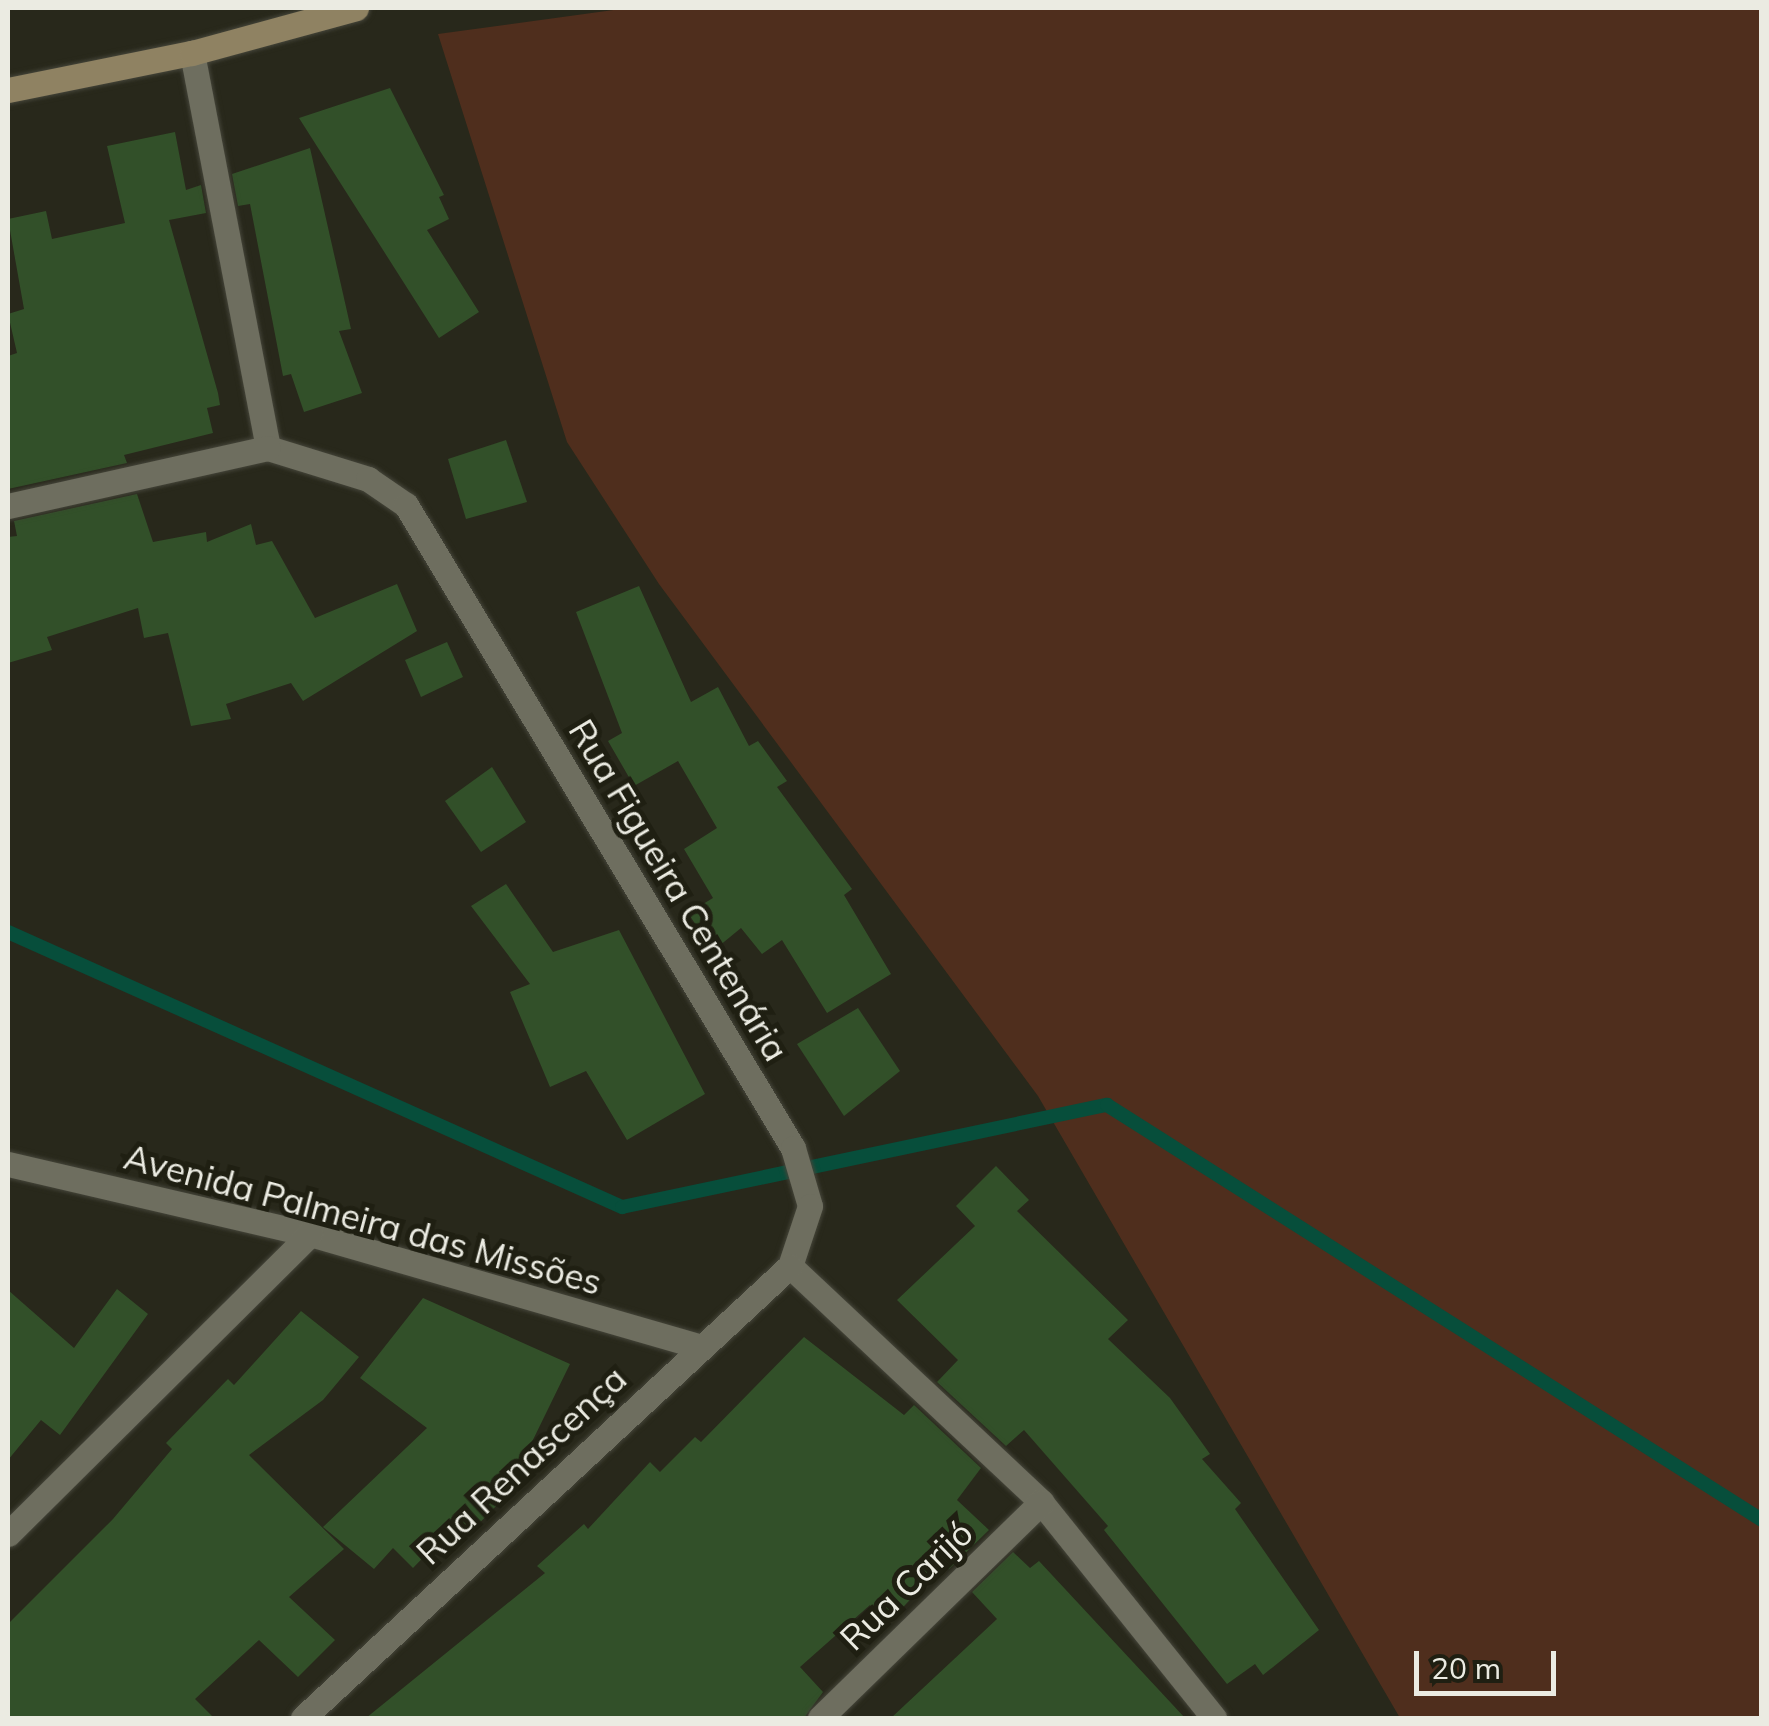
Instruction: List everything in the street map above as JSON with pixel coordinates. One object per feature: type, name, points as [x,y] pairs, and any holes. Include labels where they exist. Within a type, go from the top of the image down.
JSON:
[{"type":"street","points":[[8,90],[192,52],[356,8]]},
{"type":"street","points":[[8,506],[268,448],[192,52]]},
{"type":"street","name":"Rua Figueira Centenária","points":[[268,448],[368,479],[406,504],[793,1148],[810,1206],[790,1266]]},
{"type":"street","name":"Avenida Palmeira das Missões","points":[[8,1164],[310,1234],[699,1346]]},
{"type":"street","points":[[8,1534],[310,1234]]},
{"type":"street","points":[[790,1266],[1040,1502],[1214,1718]]},
{"type":"street","name":"Rua Renascença","points":[[304,1718],[699,1346],[790,1266]]},
{"type":"street","name":"Rua Carijó","points":[[820,1718],[1040,1502]]},
{"type":"shaded area","points":[[628,8],[1761,8],[1761,1718],[1400,1718],[1038,1096],[659,584],[567,442],[438,34]]},
{"type":"building","points":[[390,88],[444,195],[439,197],[449,219],[427,230],[479,312],[439,338],[299,118]]},
{"type":"building","points":[[175,132],[186,190],[201,185],[206,213],[169,220],[218,393],[220,405],[207,408],[213,433],[124,455],[127,463],[8,489],[8,356],[17,353],[8,314],[24,309],[8,219],[46,211],[52,239],[125,223],[107,146]]},
{"type":"building","points":[[310,148],[351,329],[339,331],[362,393],[304,412],[291,374],[283,376],[250,204],[238,206],[232,174]]},
{"type":"building","points":[[506,440],[527,502],[466,519],[448,459]]},
{"type":"building","points":[[137,494],[153,542],[206,532],[207,542],[251,524],[256,545],[272,541],[315,618],[397,584],[417,631],[303,701],[291,683],[226,704],[231,719],[191,726],[168,633],[144,638],[138,608],[47,637],[52,650],[8,663],[8,537],[17,536],[14,521]]},
{"type":"building","points":[[639,586],[691,702],[718,687],[749,746],[758,741],[787,781],[777,787],[852,889],[844,895],[891,974],[827,1013],[782,940],[762,954],[741,928],[713,951],[688,913],[713,898],[684,849],[717,828],[678,761],[634,786],[608,741],[622,733],[576,612]]},
{"type":"building","points":[[447,642],[463,677],[421,697],[405,660]]},
{"type":"building","points":[[492,767],[526,822],[481,852],[445,801]]},
{"type":"building","points":[[506,884],[553,952],[619,930],[705,1094],[627,1140],[586,1071],[550,1087],[510,992],[530,984],[471,906]]},
{"type":"building","points":[[858,1008],[900,1071],[844,1116],[797,1044]]},
{"type":"building","points":[[996,1166],[1029,1200],[1017,1211],[1128,1320],[1108,1339],[1170,1398],[1210,1454],[1202,1459],[1241,1503],[1235,1509],[1319,1630],[1263,1675],[1255,1664],[1227,1684],[1104,1530],[1108,1526],[1024,1430],[1006,1446],[937,1382],[958,1360],[897,1300],[975,1226],[956,1206]]},
{"type":"building","points":[[117,1289],[148,1314],[60,1435],[41,1420],[8,1460],[8,1290],[74,1348]]},
{"type":"building","points":[[423,1298],[570,1364],[529,1448],[495,1493],[502,1500],[453,1550],[441,1539],[413,1568],[393,1548],[374,1569],[323,1527],[427,1428],[360,1378]]},
{"type":"building","points":[[301,1311],[359,1357],[323,1400],[249,1455],[344,1549],[289,1597],[335,1640],[298,1677],[259,1640],[195,1699],[214,1718],[8,1718],[8,1624],[113,1519],[172,1449],[166,1443],[228,1379],[234,1385]]},
{"type":"building","points":[[804,1337],[904,1415],[914,1405],[981,1468],[957,1500],[989,1530],[949,1569],[944,1564],[887,1624],[870,1605],[800,1667],[823,1692],[804,1718],[366,1718],[545,1573],[537,1566],[584,1524],[588,1529],[650,1462],[660,1472],[695,1437],[701,1442]]},
{"type":"building","points":[[1013,1552],[1030,1568],[1039,1561],[1185,1718],[891,1718],[997,1619],[972,1592]]},
{"type":"waterway","points":[[8,932],[622,1207],[1107,1105],[1762,1520]]}]
